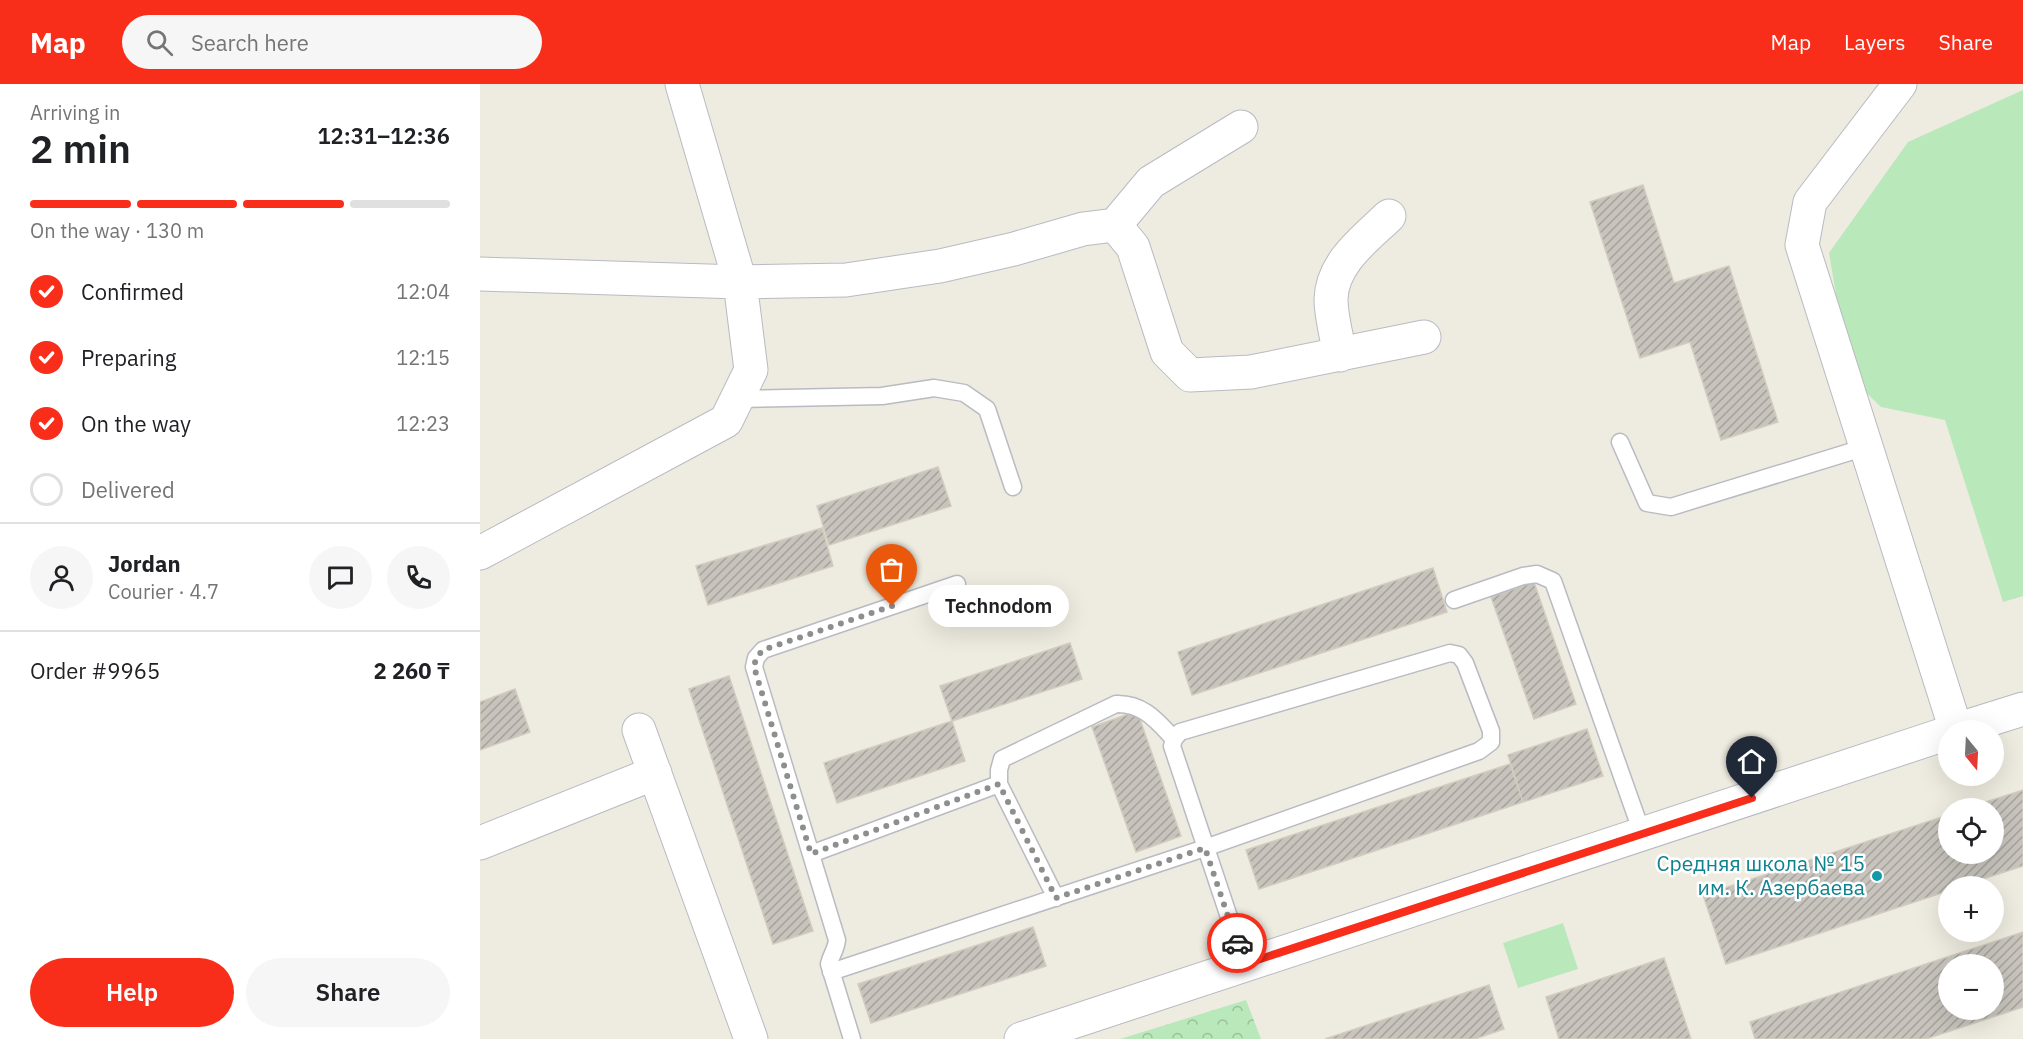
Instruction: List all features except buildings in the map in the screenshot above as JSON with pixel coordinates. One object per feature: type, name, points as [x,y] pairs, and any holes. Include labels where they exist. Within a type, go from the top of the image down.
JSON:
[{"type":"street","points":[[480,553],[726,421],[750,370],[740,282],[682,84]]},
{"type":"street","points":[[1899,84],[1810,202],[1802,245],[1953,720]]},
{"type":"street","points":[[480,274],[740,282],[846,280],[940,266],[1014,249],[1083,229],[1114,225],[1150,182],[1241,127]]},
{"type":"street","points":[[1340,355],[1331,300],[1334,282],[1344,261],[1389,216]]},
{"type":"street","points":[[1114,225],[1133,247],[1167,352],[1190,375],[1251,372],[1424,338]]},
{"type":"street","points":[[1988,720],[2023,709]]},
{"type":"street","points":[[639,730],[752,1039]]},
{"type":"street","points":[[1021,1039],[1938,736]]},
{"type":"street","points":[[480,843],[655,773]]},
{"type":"lane","points":[[737,399],[882,396],[934,388],[964,393],[987,409],[1012,488]]},
{"type":"lane","points":[[1620,442],[1647,503],[1671,507],[1866,447]]},
{"type":"lane","points":[[1454,600],[1523,576],[1537,574],[1553,581],[1642,833]]},
{"type":"lane","points":[[852,1039],[829,964],[830,957],[836,949],[837,940],[754,667],[756,658],[763,650],[957,584]]},
{"type":"lane","points":[[831,972],[1205,848],[1479,751],[1491,742],[1491,731],[1465,663],[1459,655],[1450,653],[1180,732],[1174,739],[1172,746],[1205,848],[1245,964]]},
{"type":"lane","points":[[1056,898],[999,784],[1002,759],[1116,704],[1128,704],[1150,714],[1174,739]]},
{"type":"lane","points":[[811,854],[999,784]]},
{"type":"green space","points":[[2023,90],[2023,596],[2003,602],[1945,420],[1881,407],[1850,377],[1829,253],[1908,142]]},
{"type":"green space","points":[[1563,923],[1578,969],[1518,988],[1503,943]]},
{"type":"green space","points":[[1246,1000],[1261,1039],[1120,1039]]},
{"type":"way so far","points":[[892,606],[763,650],[756,658],[754,667],[811,854],[999,784],[1056,898],[1205,848],[1237,943]]},
{"type":"place","name":"Technodom","points":[[892,606]]},
{"type":"place","name":"Средняя школа № 15 им. К. Азербаева","points":[[1877,876]]},
{"type":"route","points":[[1237,943],[1245,964],[1752,798]]}]
